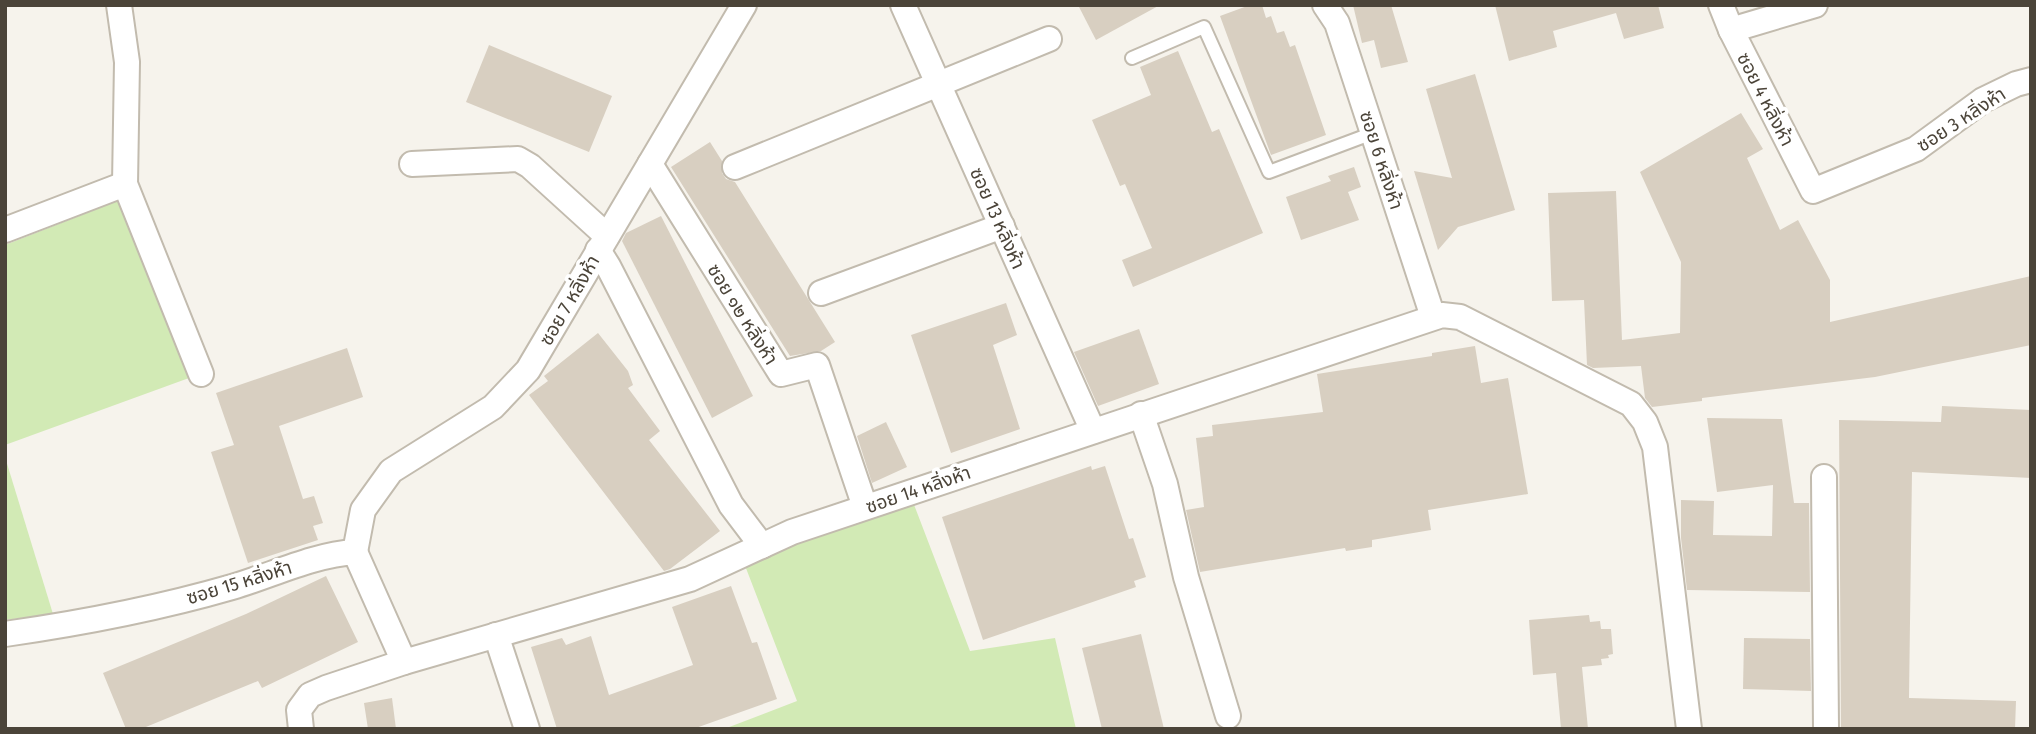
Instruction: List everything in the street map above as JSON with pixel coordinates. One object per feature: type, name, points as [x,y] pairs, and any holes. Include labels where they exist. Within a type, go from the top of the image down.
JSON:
[{"type":"street","points":[[119,5],[127,62],[125,184],[201,374]]},
{"type":"street","name":"ซอย 13 หลิ่งห้า","points":[[903,5],[1093,431]]},
{"type":"street","name":"ซอย 6 หลิ่งห้า","points":[[1325,5],[1337,23],[1433,317]]},
{"type":"street","name":"ซอย 4 หลิ่งห้า","points":[[1721,5],[1731,30],[1814,191]]},
{"type":"street","points":[[1731,30],[1815,5]]},
{"type":"street","name":"ซอย 7 หลิ่งห้า","points":[[355,552],[363,510],[391,471],[493,407],[528,370],[650,164],[735,8]]},
{"type":"street","points":[[735,167],[1049,39]]},
{"type":"street","name":"ซอย 3 หลิ่งห้า","points":[[1814,191],[1916,149],[1983,100],[2031,80]]},
{"type":"street","points":[[412,164],[518,159],[530,166],[603,243],[608,266],[731,505],[762,546]]},
{"type":"street","name":"ซอย ๑๒ หลิ่งห้า","points":[[650,164],[781,374],[817,365],[865,507]]},
{"type":"street","points":[[5,230],[125,184]]},
{"type":"street","points":[[821,293],[1002,226]]},
{"type":"street","points":[[1433,317],[1460,317],[1631,404],[1645,422],[1655,447],[1689,729]]},
{"type":"street","name":"ซอย 14 หลิ่งห้า","points":[[301,729],[299,710],[310,695],[404,662],[690,579],[792,532],[1433,317]]},
{"type":"street","points":[[1141,414],[1165,484],[1186,577],[1228,716]]},
{"type":"street","points":[[1824,477],[1826,729]]},
{"type":"street","points":[[355,552],[404,662]]},
{"type":"street","name":"ซอย 15 หลิ่งห้า","points":[[5,634],[99,620],[232,587],[331,554],[355,552]]},
{"type":"street","points":[[496,635],[527,729]]},
{"type":"lane","points":[[1132,58],[1204,27],[1269,172],[1373,134]]},
{"type":"green space","points":[[120,200],[189,378],[5,445],[5,245]]},
{"type":"green space","points":[[5,457],[53,614],[5,620]]},
{"type":"green space","points":[[913,502],[970,651],[1055,638],[1076,729],[724,729],[797,701],[744,563]]},
{"type":"building","points":[[1078,5],[1160,5],[1096,40]]},
{"type":"building","points":[[1250,5],[1262,5],[1266,18],[1271,16],[1277,33],[1284,31],[1290,47],[1295,45],[1326,135],[1271,155],[1220,16]]},
{"type":"building","points":[[1353,5],[1391,5],[1408,62],[1381,68],[1374,40],[1362,43]]},
{"type":"building","points":[[1495,5],[1658,5],[1664,28],[1624,39],[1616,13],[1553,31],[1557,47],[1509,61]]},
{"type":"building","points":[[489,45],[612,96],[589,152],[466,102]]},
{"type":"building","points":[[1178,51],[1212,132],[1219,129],[1263,233],[1133,287],[1122,260],[1152,248],[1125,184],[1120,186],[1092,120],[1151,95],[1140,67]]},
{"type":"building","points":[[1475,74],[1515,210],[1458,227],[1438,250],[1414,171],[1452,178],[1426,89]]},
{"type":"building","points":[[1741,113],[1763,149],[1747,158],[1780,230],[1798,220],[1830,280],[1830,322],[2031,276],[2031,345],[1875,377],[1702,398],[1702,401],[1652,407],[1645,398],[1641,366],[1593,368],[1587,365],[1584,300],[1552,301],[1548,193],[1616,191],[1622,340],[1680,333],[1681,262],[1640,172]]},
{"type":"building","points":[[710,142],[722,161],[722,173],[726,179],[735,182],[835,342],[821,351],[790,356],[671,167]]},
{"type":"building","points":[[1354,167],[1361,187],[1348,192],[1359,220],[1301,240],[1286,197],[1331,181],[1328,176]]},
{"type":"building","points":[[661,216],[753,396],[712,418],[622,241],[626,233]]},
{"type":"building","points":[[1006,303],[1017,335],[993,345],[1020,429],[951,453],[911,335]]},
{"type":"building","points":[[1139,329],[1159,384],[1098,406],[1074,352]]},
{"type":"building","points":[[598,333],[628,371],[633,385],[628,388],[660,431],[649,440],[720,531],[664,571],[529,395],[548,381],[544,376]]},
{"type":"building","points":[[1475,346],[1481,383],[1508,378],[1528,494],[1428,510],[1431,530],[1372,540],[1372,547],[1346,551],[1345,548],[1200,572],[1186,510],[1204,507],[1196,438],[1213,436],[1212,425],[1323,412],[1317,374],[1432,356],[1432,353]]},
{"type":"building","points":[[347,348],[363,397],[279,426],[303,499],[314,496],[323,523],[313,526],[318,540],[248,563],[211,452],[234,445],[216,393]]},
{"type":"building","points":[[1942,406],[2031,410],[2031,478],[1912,472],[1909,698],[2016,701],[2015,729],[1841,729],[1839,420],[1941,422]]},
{"type":"building","points":[[1707,418],[1782,419],[1794,503],[1809,503],[1810,592],[1687,590],[1681,538],[1681,500],[1714,501],[1713,535],[1772,536],[1773,485],[1717,492]]},
{"type":"building","points":[[886,422],[907,467],[872,483],[857,436]]},
{"type":"building","points":[[1091,466],[1092,470],[1105,466],[1129,539],[1133,538],[1146,577],[1134,581],[1136,587],[983,640],[942,517]]},
{"type":"building","points":[[326,576],[358,642],[262,688],[258,681],[141,729],[126,729],[103,673],[246,614]]},
{"type":"building","points":[[731,586],[752,643],[757,642],[777,699],[693,729],[557,729],[531,647],[562,638],[566,645],[591,636],[609,695],[693,665],[672,607]]},
{"type":"building","points":[[1589,615],[1590,622],[1600,621],[1601,629],[1611,629],[1613,654],[1608,655],[1609,658],[1601,659],[1602,665],[1582,667],[1588,729],[1561,729],[1556,673],[1533,675],[1529,620]]},
{"type":"building","points":[[1141,634],[1164,729],[1102,729],[1082,648]]},
{"type":"building","points":[[1744,638],[1810,639],[1811,691],[1743,689]]},
{"type":"building","points":[[392,698],[396,729],[368,729],[364,703]]}]
